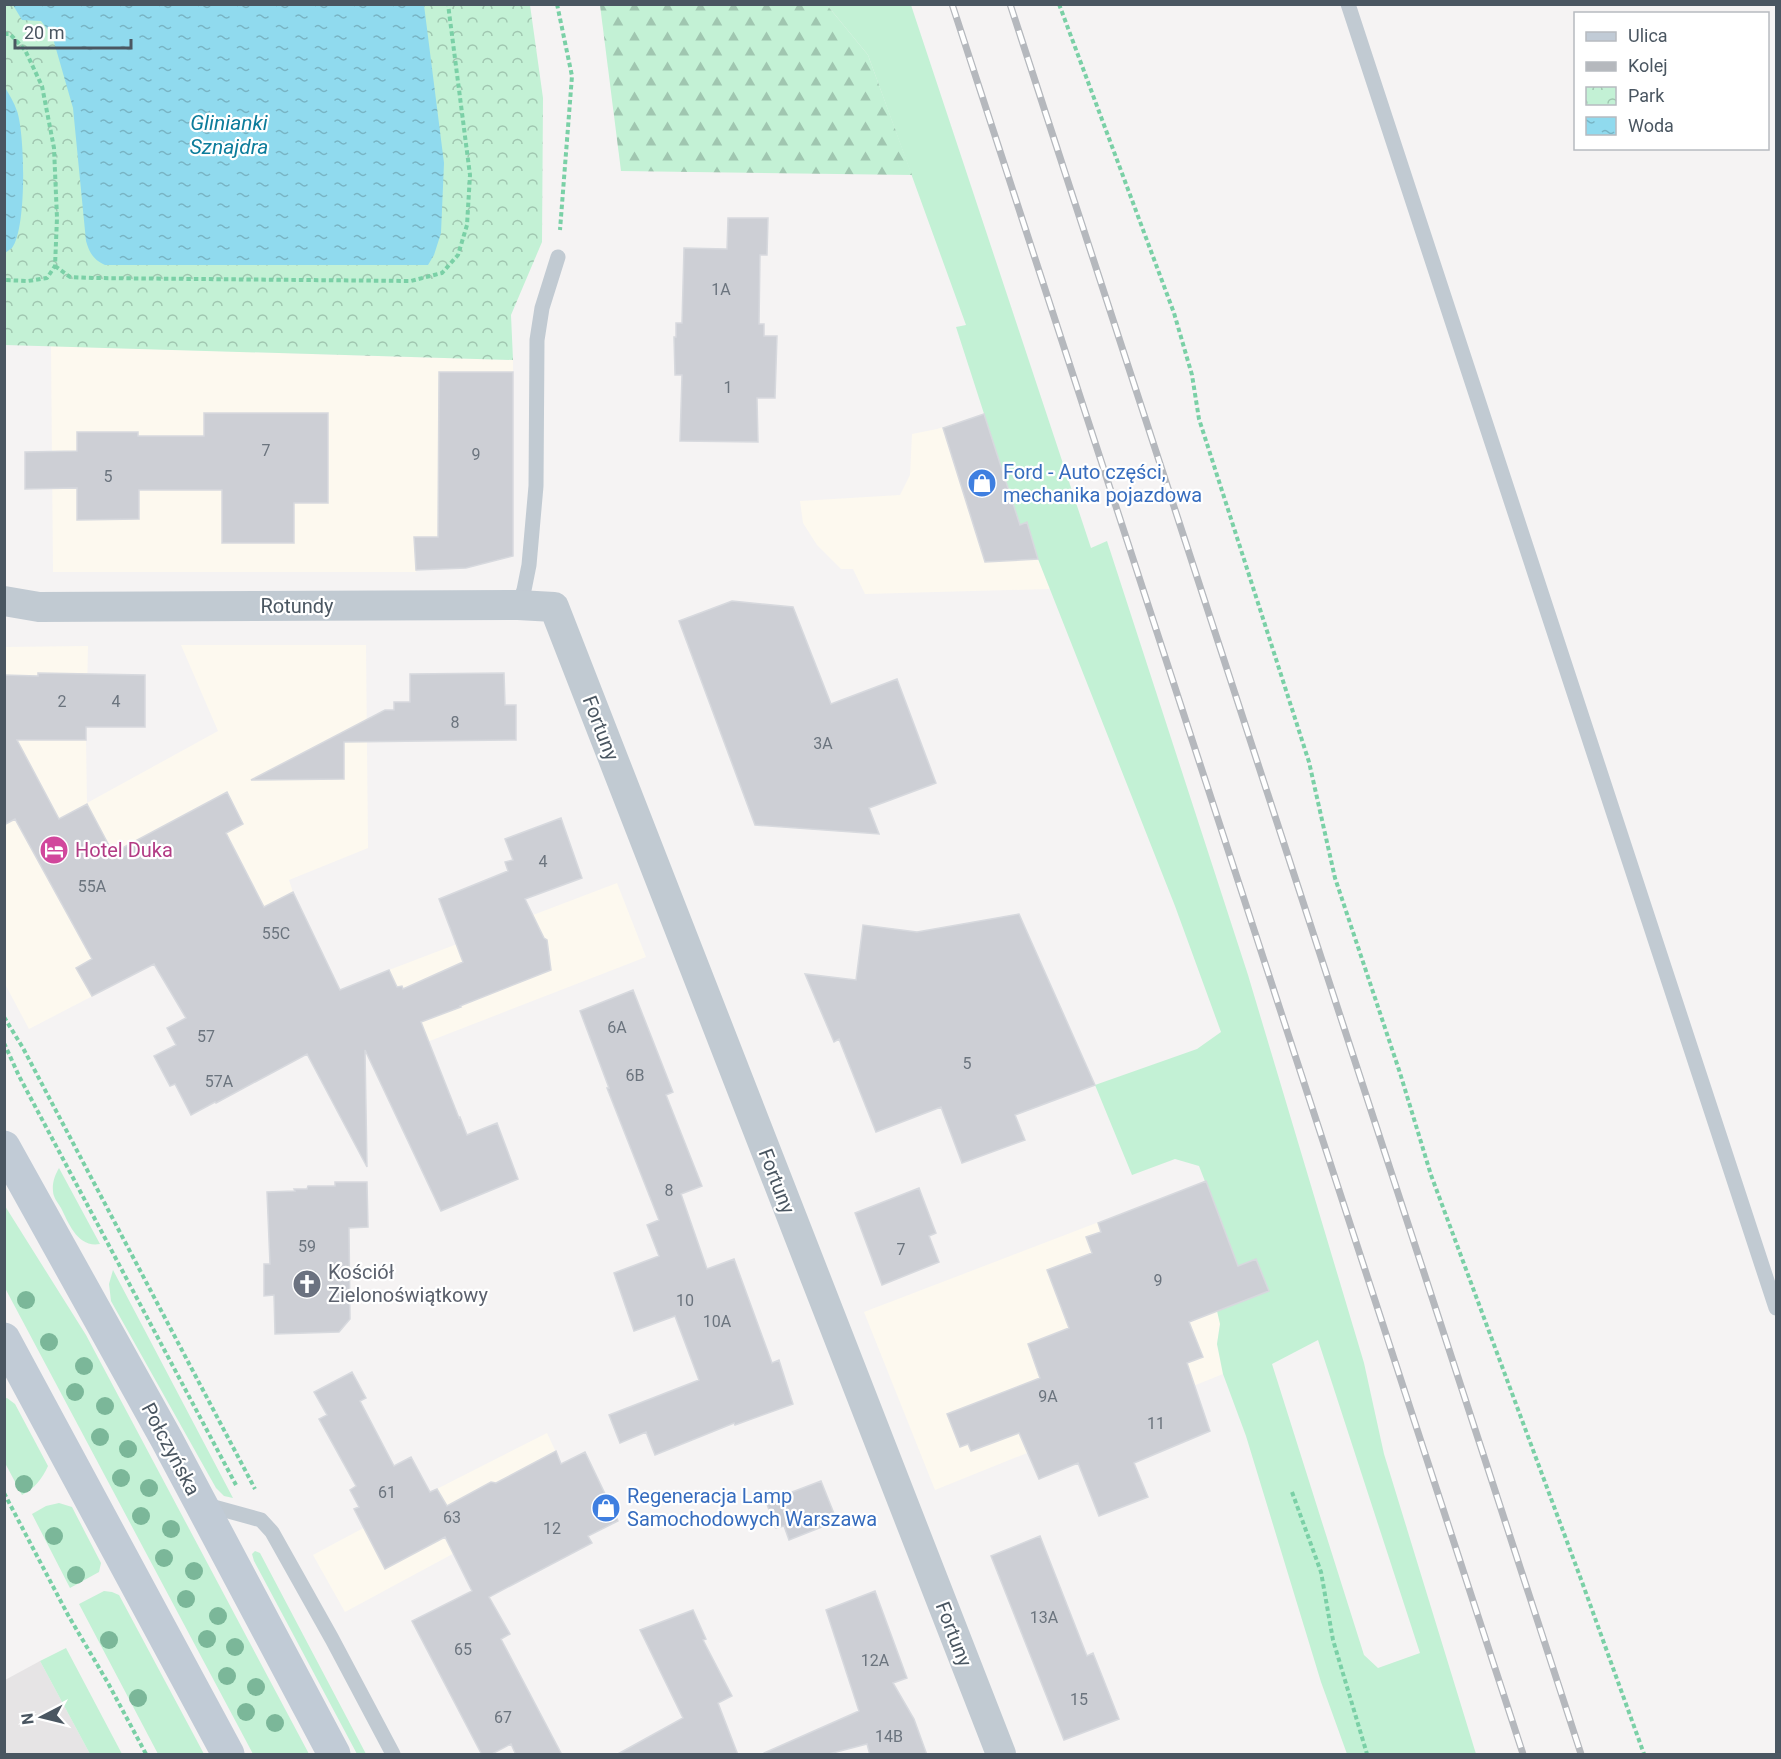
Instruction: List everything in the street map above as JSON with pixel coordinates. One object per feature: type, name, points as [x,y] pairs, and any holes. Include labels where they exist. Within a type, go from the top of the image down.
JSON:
[{"type":"main road","name":"Połczyńska","points":[[4,1146],[200,1503],[334,1755]]},
{"type":"main road","points":[[4,1339],[228,1755]]},
{"type":"street","name":"Rotundy","points":[[4,601],[39,607],[518,605],[554,607]]},
{"type":"street","name":"Rotundy","points":[[4,615],[39,607]]},
{"type":"street","name":"Fortuny","points":[[554,607],[1001,1755]]},
{"type":"lane","points":[[1348,4],[1776,1308]]},
{"type":"lane","points":[[518,605],[524,590],[529,565],[536,486],[537,340],[542,308],[558,256]]},
{"type":"lane","points":[[200,1503],[261,1520],[272,1532],[393,1755]]},
{"type":"path","points":[[55,266],[70,277],[92,278],[411,281],[442,273],[458,255],[467,225],[470,176],[448,4]]},
{"type":"path","points":[[557,4],[572,76],[558,256]]},
{"type":"path","points":[[1059,4],[1174,313],[1192,375],[1199,419],[1310,762],[1335,878],[1400,1073],[1431,1175],[1644,1755]]},
{"type":"path","points":[[4,34],[10,34],[25,50],[42,86],[54,148],[57,218],[55,266],[47,278],[28,281],[4,280]]},
{"type":"path","points":[[4,1017],[23,1048],[255,1487],[261,1520]]},
{"type":"path","points":[[4,1043],[19,1076],[242,1495],[261,1520]]},
{"type":"path","points":[[1292,1492],[1321,1572],[1333,1640],[1367,1755]]},
{"type":"path","points":[[4,1493],[68,1615],[108,1683],[146,1755]]},
{"type":"shaded area","points":[[51,346],[513,360],[513,556],[466,568],[416,570],[416,572],[53,572]]},
{"type":"shaded area","points":[[984,414],[1027,522],[1050,589],[865,594],[853,569],[841,569],[817,545],[803,523],[800,501],[900,495],[910,475],[912,434],[937,429]]},
{"type":"shaded area","points":[[181,645],[366,645],[368,848],[289,880],[293,892],[29,1029],[5,984],[4,647],[88,646],[87,803],[218,731]]},
{"type":"shaded area","points":[[617,883],[646,957],[373,1063],[340,990]]},
{"type":"shaded area","points":[[1206,1181],[1239,1265],[1256,1259],[1269,1291],[1220,1324],[1217,1344],[1223,1374],[935,1490],[864,1312]]},
{"type":"shaded area","points":[[547,1433],[573,1489],[345,1612],[313,1555]]},
{"type":"shaded area","points":[[40,1661],[90,1754],[5,1754],[5,1680]]},
{"type":"green space","points":[[5,5],[530,5],[543,98],[542,242],[511,315],[513,360],[5,345]]},
{"type":"green space","points":[[600,5],[827,5],[868,55],[912,175],[621,171]]},
{"type":"green space","points":[[827,5],[911,5],[1091,548],[1107,541],[1248,975],[1364,1363],[1384,1454],[1476,1754],[1347,1754],[1321,1682],[1246,1436],[1223,1374],[1217,1344],[1220,1324],[1217,1311],[1269,1291],[1256,1259],[1238,1266],[1199,1166],[1175,1159],[1132,1175],[1095,1085],[1197,1049],[1221,1032],[1175,906],[1038,559],[1027,523],[1020,525],[956,327],[966,325],[868,55]],"holes":[[[1318,1340],[1420,1653],[1378,1668],[1364,1655],[1272,1364]]]},
{"type":"green space","points":[[59,1168],[100,1244],[86,1242],[75,1234],[56,1200],[53,1185]]},
{"type":"green space","points":[[5,1206],[86,1335],[309,1754],[253,1754],[5,1288]]},
{"type":"green space","points":[[113,1270],[233,1498],[224,1496],[216,1488],[111,1301],[109,1284]]},
{"type":"green space","points":[[7,1398],[15,1404],[48,1466],[38,1483],[22,1495],[5,1463],[4,1399]]},
{"type":"green space","points":[[59,1503],[72,1507],[101,1563],[99,1572],[70,1588],[32,1514],[46,1506]]},
{"type":"green space","points":[[255,1551],[260,1553],[366,1754],[357,1754],[254,1561],[252,1554]]},
{"type":"green space","points":[[104,1591],[119,1595],[204,1754],[158,1754],[79,1604]]},
{"type":"green space","points":[[66,1648],[122,1754],[90,1754],[40,1661]]},
{"type":"water","name":"Glinianki Sznajdra","points":[[13,5],[424,5],[444,163],[441,233],[428,265],[105,265],[101,263],[92,256],[86,241],[73,108],[52,35],[41,21],[22,20]]},
{"type":"water","points":[[4,86],[14,104],[20,122],[23,159],[22,202],[17,238],[12,248],[5,253]]},
{"type":"building","points":[[728,218],[768,218],[767,255],[760,255],[759,324],[764,324],[764,336],[777,336],[775,398],[757,398],[758,442],[680,441],[682,375],[675,375],[674,337],[676,337],[676,323],[682,323],[684,248],[727,249]]},
{"type":"building","points":[[439,372],[513,372],[513,556],[466,568],[416,570],[414,537],[438,537]]},
{"type":"building","points":[[204,413],[328,413],[328,503],[294,503],[294,543],[222,543],[222,490],[139,490],[139,519],[77,520],[77,488],[25,489],[25,452],[77,451],[77,432],[138,432],[138,436],[204,436]]},
{"type":"building","points":[[984,414],[1020,525],[1027,522],[1038,559],[985,562],[943,428]]},
{"type":"building","points":[[732,601],[793,607],[831,704],[897,679],[936,783],[869,808],[879,834],[755,825],[679,621]]},
{"type":"building","points":[[38,673],[145,675],[145,727],[86,727],[86,740],[17,740],[59,819],[87,804],[113,853],[227,792],[243,824],[226,833],[264,907],[293,892],[340,990],[389,970],[397,987],[402,986],[403,989],[463,962],[439,899],[508,871],[505,862],[513,860],[505,839],[561,818],[582,878],[525,899],[547,940],[551,970],[421,1022],[467,1135],[497,1123],[518,1179],[441,1211],[365,1050],[367,1167],[307,1054],[191,1115],[175,1084],[170,1086],[154,1056],[176,1045],[167,1028],[186,1018],[154,964],[92,996],[76,968],[92,959],[15,819],[4,825],[4,675],[38,676]]},
{"type":"building","points":[[504,673],[505,705],[516,705],[516,740],[344,742],[344,779],[251,780],[385,710],[394,710],[394,702],[410,702],[410,674]]},
{"type":"building","points":[[1019,914],[1095,1085],[1015,1115],[1025,1140],[962,1163],[941,1107],[876,1132],[839,1039],[834,1042],[805,974],[856,980],[863,925],[917,932]]},
{"type":"building","points":[[633,990],[673,1092],[666,1095],[702,1186],[681,1194],[707,1269],[734,1259],[772,1363],[779,1360],[793,1404],[735,1425],[734,1423],[655,1455],[646,1432],[620,1443],[609,1415],[699,1380],[675,1316],[634,1331],[614,1273],[659,1256],[647,1225],[659,1220],[607,1088],[609,1088],[580,1011]]},
{"type":"building","points":[[1206,1181],[1238,1266],[1256,1259],[1269,1291],[1189,1322],[1203,1357],[1187,1363],[1210,1431],[1134,1463],[1148,1497],[1099,1516],[1078,1463],[1039,1479],[1019,1433],[971,1451],[968,1444],[960,1447],[947,1414],[1040,1378],[1028,1344],[1069,1328],[1047,1270],[1092,1253],[1086,1237],[1101,1232],[1098,1223]]},
{"type":"building","points":[[335,1182],[367,1182],[368,1227],[349,1228],[350,1319],[339,1332],[275,1334],[274,1295],[264,1296],[264,1264],[270,1264],[267,1192],[295,1191],[294,1189],[307,1189],[308,1186],[335,1186]]},
{"type":"building","points":[[919,1188],[936,1233],[929,1236],[939,1262],[882,1285],[855,1213]]},
{"type":"building","points":[[352,1372],[366,1398],[360,1401],[394,1466],[411,1457],[430,1492],[437,1489],[447,1506],[556,1451],[561,1464],[585,1452],[618,1521],[588,1536],[592,1543],[489,1597],[510,1634],[501,1639],[562,1755],[516,1755],[511,1744],[490,1755],[482,1755],[412,1621],[472,1591],[445,1537],[385,1569],[354,1509],[359,1507],[350,1490],[356,1486],[319,1419],[327,1415],[314,1392]]},
{"type":"building","points":[[821,1481],[837,1521],[789,1540],[784,1526],[776,1528],[766,1502]]},
{"type":"building","points":[[1040,1536],[1087,1656],[1093,1653],[1119,1719],[1064,1740],[991,1556]]},
{"type":"building","points":[[875,1591],[907,1678],[893,1683],[914,1719],[927,1755],[870,1755],[867,1744],[825,1755],[764,1755],[764,1753],[859,1711],[826,1610]]},
{"type":"building","points":[[693,1610],[706,1639],[703,1640],[732,1696],[718,1703],[738,1755],[616,1755],[683,1718],[640,1630]]},
{"type":"railway","points":[[952,4],[1523,1754]]},
{"type":"railway","points":[[1010,4],[1581,1754]]},
{"type":"place","name":"Ford - Auto części, mechanika pojazdowa","points":[[982,483]]},
{"type":"place","name":"Hotel Duka","points":[[54,850]]},
{"type":"place","name":"Kościół Zielonoświątkowy","points":[[307,1284]]},
{"type":"place","name":"Regeneracja Lamp Samochodowych Warszawa","points":[[606,1508]]}]
